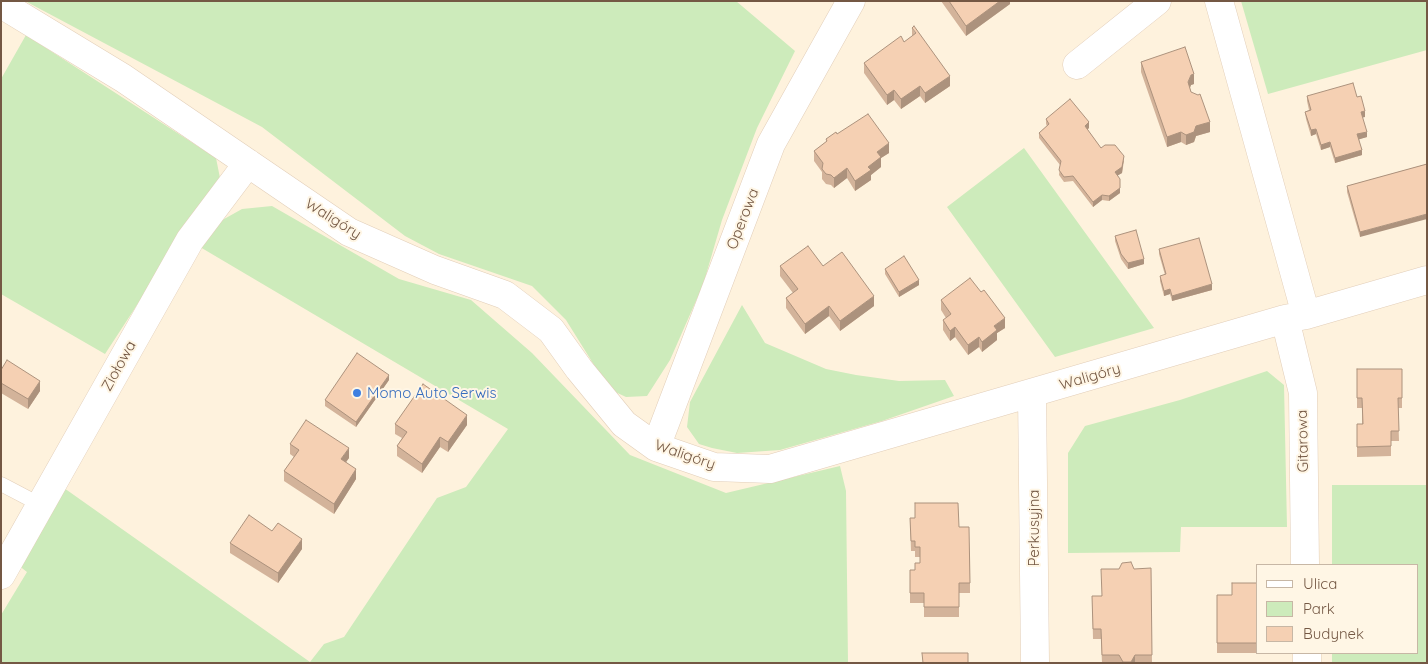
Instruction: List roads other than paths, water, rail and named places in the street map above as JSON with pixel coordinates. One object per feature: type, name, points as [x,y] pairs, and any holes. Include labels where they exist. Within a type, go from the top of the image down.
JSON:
[{"type":"street","name":"Operowa","points":[[656,447],[771,144],[851,1]]},
{"type":"street","points":[[1077,65],[1157,1]]},
{"type":"street","name":"Gitarowa","points":[[1219,1],[1296,317],[1292,352],[1302,393],[1305,564]]},
{"type":"street","name":"Waligóry","points":[[1,4],[123,78],[349,232],[435,270],[505,295],[551,330],[579,369],[624,424],[656,447],[714,467],[770,469],[1427,280]]},
{"type":"street","name":"Ziołowa","points":[[1,575],[190,240],[248,163]]},
{"type":"street","name":"Perkusyjna","points":[[1032,394],[1035,663]]},
{"type":"lane","points":[[1,484],[41,505]]},
{"type":"place","name":"Momo Auto Serwis","points":[[357,393]]}]
